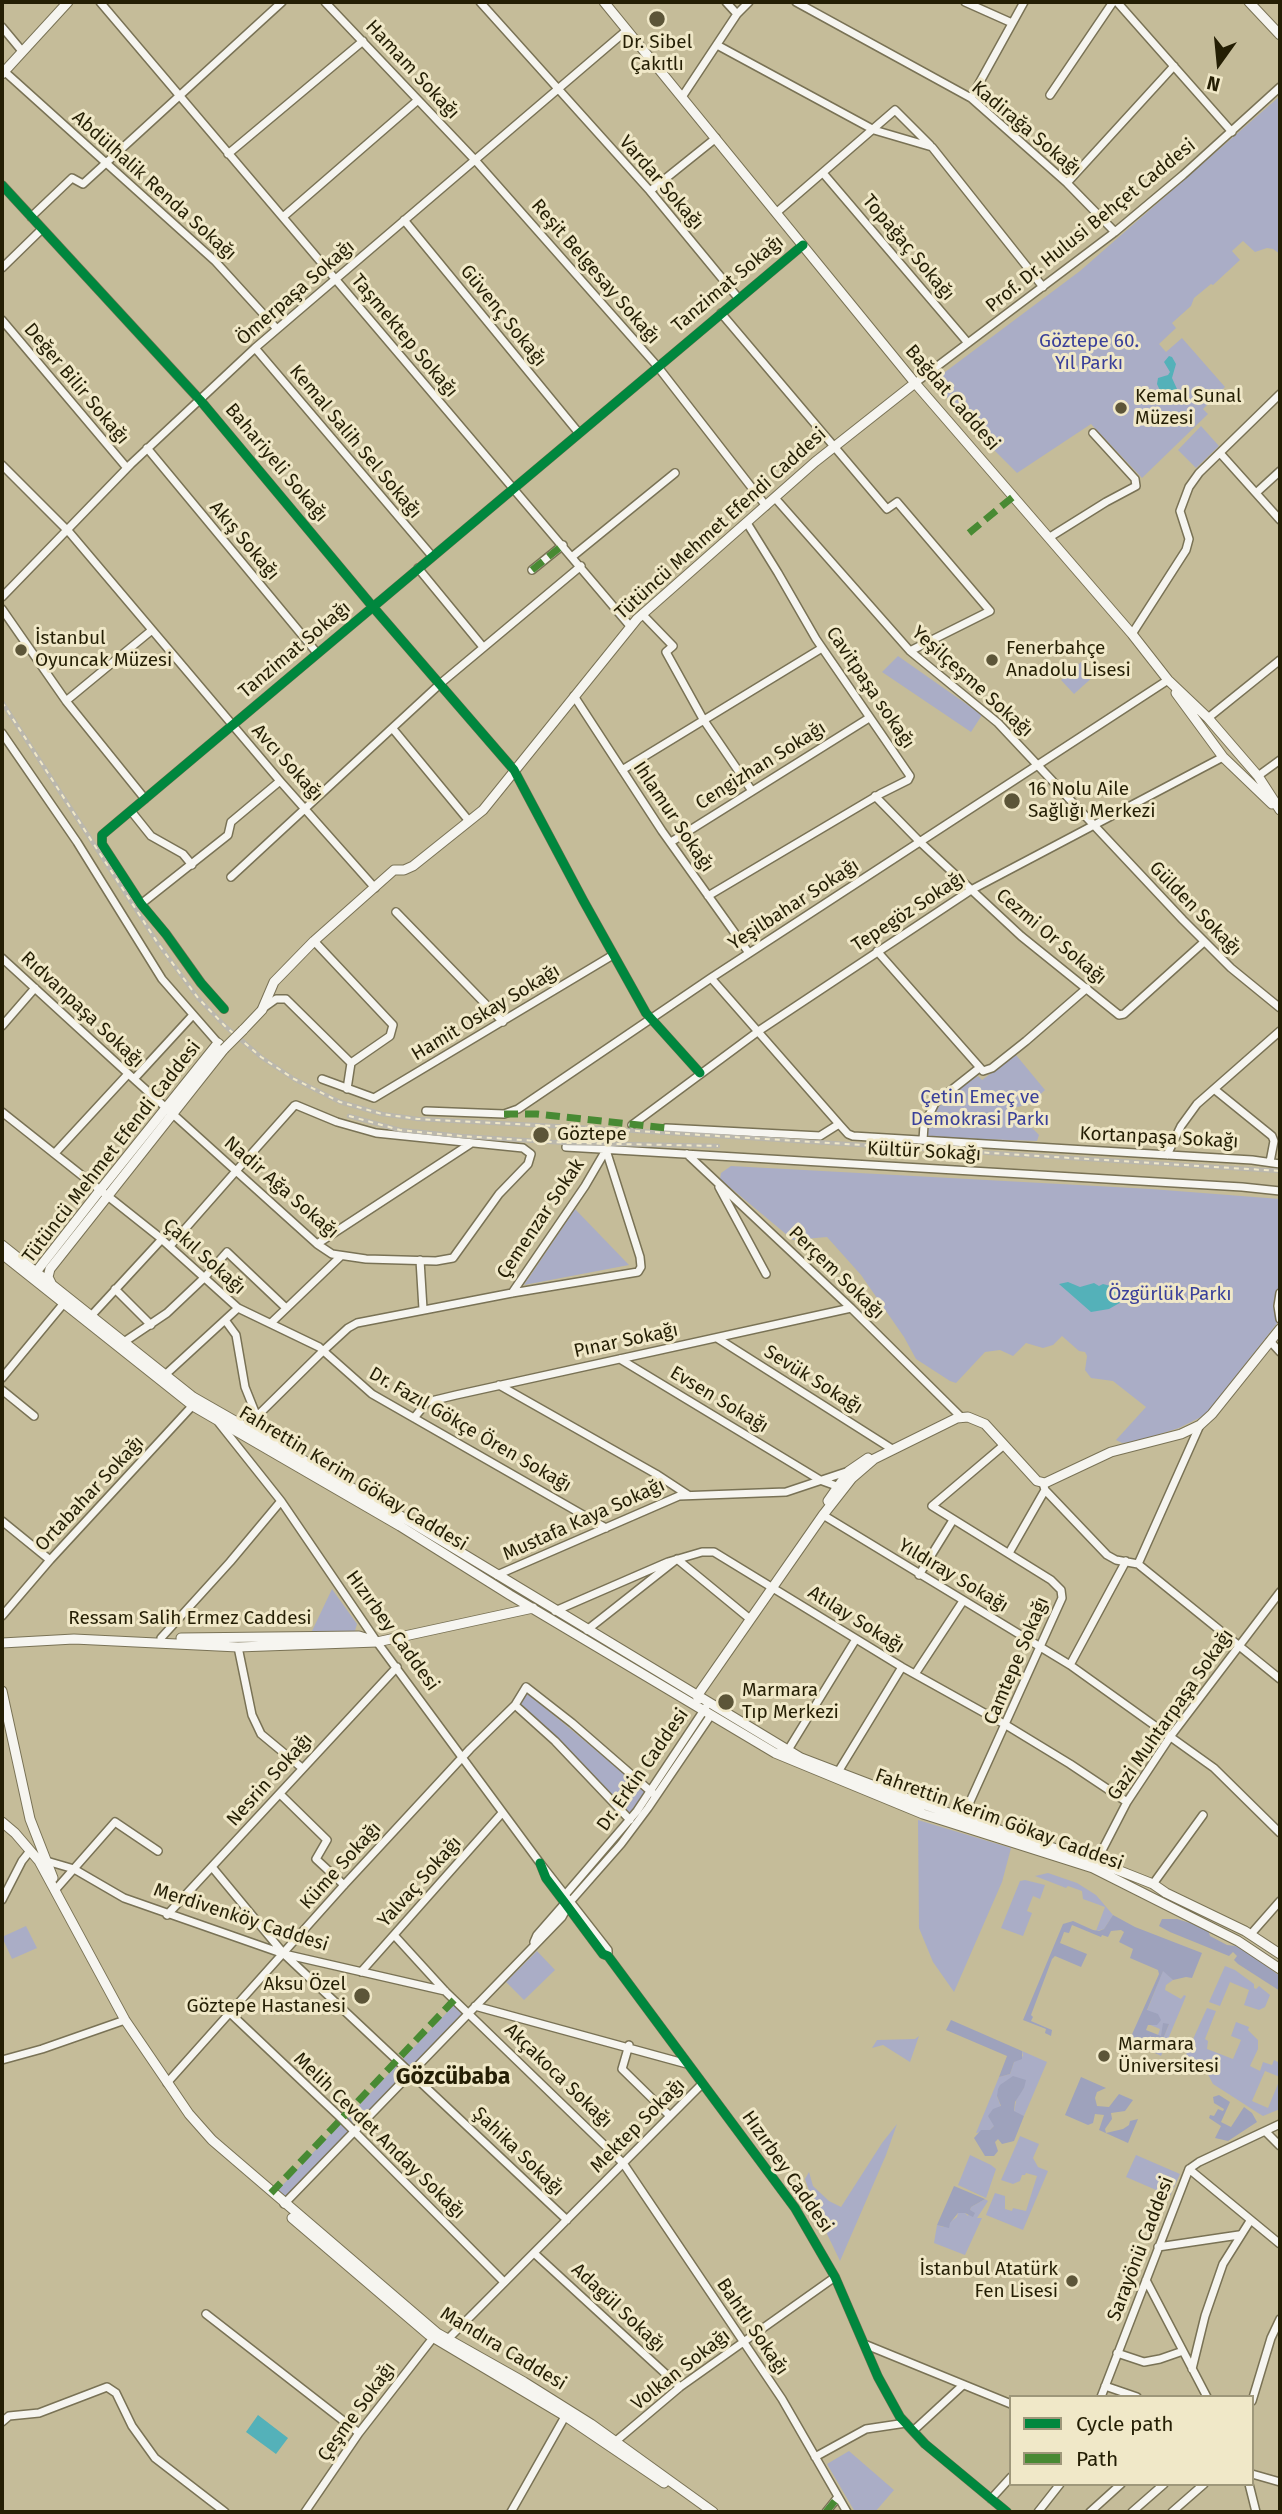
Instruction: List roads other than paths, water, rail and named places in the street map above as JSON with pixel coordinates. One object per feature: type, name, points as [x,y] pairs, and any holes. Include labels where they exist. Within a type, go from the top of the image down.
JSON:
[{"type":"main road","points":[[3,73],[68,2]]},
{"type":"main road","name":"Bağdat Caddesi","points":[[604,2],[915,383],[1050,537],[1168,680],[1208,718],[1258,776],[1280,811]]},
{"type":"main road","points":[[1249,2],[1280,35]]},
{"type":"main road","name":"Tütüncü Mehmet Efendi Caddesi","points":[[37,1277],[221,1046],[243,1030],[262,1010],[274,982],[314,941],[394,870],[413,866],[483,810],[642,614],[835,445],[915,383]]},
{"type":"main road","points":[[1168,680],[1223,757],[1280,811]]},
{"type":"main road","name":"Tütüncü Mehmet Efendi Caddesi","points":[[53,1286],[48,1277],[50,1269],[105,1191]]},
{"type":"main road","name":"Fahrettin Kerim Gökay Caddesi","points":[[2,1245],[64,1303],[193,1406],[400,1525],[520,1601],[711,1710],[801,1758],[1153,1884],[1166,1893],[1251,1934],[1280,1954]]},
{"type":"main road","name":"Fahrettin Kerim Gökay Caddesi","points":[[3,1256],[53,1286],[189,1394],[697,1696]]},
{"type":"main road","points":[[841,1486],[880,1455],[961,1417],[972,1417],[982,1422],[1044,1487],[1113,1451],[1181,1434],[1200,1425],[1212,1414],[1280,1329]]},
{"type":"main road","points":[[711,1710],[697,1696],[822,1515],[849,1471],[864,1459],[880,1455]]},
{"type":"main road","points":[[498,1616],[514,1609],[520,1601],[516,1587]]},
{"type":"main road","name":"Ressam Salih Ermez Caddesi","points":[[2,1637],[74,1635],[238,1647],[377,1642],[533,1608]]},
{"type":"main road","name":"Ressam Salih Ermez Caddesi","points":[[2,1643],[74,1639],[359,1636],[377,1642]]},
{"type":"main road","points":[[710,1677],[706,1694],[711,1710]]},
{"type":"main road","points":[[679,1685],[693,1686],[710,1677]]},
{"type":"main road","points":[[2,1691],[41,1861]]},
{"type":"main road","name":"Fahrettin Kerim Gökay Caddesi","points":[[711,1710],[779,1755],[862,1790],[960,1827],[1095,1864],[1238,1941],[1280,1969]]},
{"type":"main road","points":[[15,1833],[27,1829],[30,1819]]},
{"type":"main road","points":[[2,1822],[30,1851]]},
{"type":"main road","name":"Mandıra Caddesi","points":[[30,1851],[41,1861],[57,1888],[65,1909]]},
{"type":"main road","name":"Mandıra Caddesi","points":[[41,1861],[125,2020],[167,2084],[212,2140],[284,2204],[291,2217],[435,2335],[616,2441],[713,2512]]},
{"type":"main road","name":"Mandıra Caddesi","points":[[435,2335],[447,2339],[567,2413],[704,2512]]},
{"type":"street","name":"Taşmektep Sokağı","points":[[100,2],[178,97],[631,626]]},
{"type":"street","points":[[31,217],[72,178],[83,184],[282,2]]},
{"type":"street","name":"Hamam Sokağı","points":[[325,2],[475,160]]},
{"type":"street","name":"Vardar Sokağı","points":[[480,2],[649,191],[738,299]]},
{"type":"street","points":[[726,2],[737,14]]},
{"type":"street","points":[[682,97],[737,14],[748,2]]},
{"type":"street","name":"Kadirağa Sokağı","points":[[796,2],[971,98],[1067,183],[1115,232]]},
{"type":"street","points":[[965,2],[1012,23]]},
{"type":"street","points":[[971,98],[1024,2]]},
{"type":"street","points":[[1050,95],[1115,2],[1231,132]]},
{"type":"street","points":[[2,27],[22,51]]},
{"type":"street","name":"Ömerpaşa Sokağı","points":[[2,597],[147,448],[255,348],[627,30]]},
{"type":"street","points":[[228,154],[363,41]]},
{"type":"street","points":[[716,45],[874,130],[932,147]]},
{"type":"street","points":[[1067,183],[1174,66]]},
{"type":"street","name":"Abdülhalik Renda Sokağı","points":[[3,73],[215,261],[277,329]]},
{"type":"street","name":"Prof. Dr. Hulusi Behçet Caddesi","points":[[915,383],[1115,232],[1280,87]]},
{"type":"street","points":[[283,217],[418,100]]},
{"type":"street","points":[[776,213],[895,110],[932,147],[1043,286]]},
{"type":"street","points":[[649,191],[716,138]]},
{"type":"street","name":"Reşit Belgesay Sokağı","points":[[475,160],[657,367],[766,506]]},
{"type":"street","name":"Topağaç Sokağı","points":[[823,173],[968,343]]},
{"type":"street","name":"Bahariyeli Sokağı","points":[[2,185],[200,400],[514,770],[613,955],[651,1019],[700,1073]]},
{"type":"street","name":"Güvenç Sokağı","points":[[404,220],[578,432]]},
{"type":"street","points":[[2,268],[42,229]]},
{"type":"street","name":"Tanzimat Sokağı","points":[[224,1009],[141,904],[101,840],[104,833],[803,245]]},
{"type":"street","points":[[722,313],[887,509],[897,502],[990,611],[911,651]]},
{"type":"street","name":"Değer Bilir Sokağı","points":[[2,320],[127,468]]},
{"type":"street","name":"Kemal Salih Sel Sokağı","points":[[255,348],[432,556]]},
{"type":"street","points":[[1132,634],[1186,550],[1189,539],[1180,511],[1189,487],[1199,473],[1280,394]]},
{"type":"street","points":[[1050,537],[1136,486],[1135,479],[1093,433]]},
{"type":"street","name":"Akış Sokağı","points":[[147,448],[317,653]]},
{"type":"street","points":[[1220,453],[1280,520]]},
{"type":"street","name":"Avcı Sokağı","points":[[2,465],[67,530],[280,781],[375,888]]},
{"type":"street","points":[[1256,493],[1280,471]]},
{"type":"street","points":[[573,556],[675,473]]},
{"type":"street","name":"Yeşilçeşme Sokağı","points":[[775,498],[911,651],[995,719],[1094,825]]},
{"type":"street","name":"Cavitpaşa sokağı","points":[[708,896],[876,796],[908,780],[910,775],[822,648],[747,523]]},
{"type":"street","points":[[532,570],[563,545]]},
{"type":"street","points":[[231,877],[441,683],[581,566]]},
{"type":"street","points":[[418,568],[483,647]]},
{"type":"street","points":[[2,609],[66,701],[145,799]]},
{"type":"street","points":[[642,614],[673,646],[666,652],[703,719],[752,791]]},
{"type":"street","points":[[66,701],[152,630]]},
{"type":"street","points":[[622,770],[822,648]]},
{"type":"street","points":[[1208,718],[1280,660]]},
{"type":"street","name":"Yeşilbahar Sokağı","points":[[426,1111],[504,1114],[513,1112],[711,978],[1168,680]]},
{"type":"street","name":"Ihlamur Sokağı","points":[[574,696],[749,953]]},
{"type":"street","name":"Cengizhan Sokağı","points":[[671,842],[869,718]]},
{"type":"street","points":[[393,729],[469,821]]},
{"type":"street","points":[[2,733],[77,842],[153,967],[192,1016],[221,1046]]},
{"type":"street","name":"Tepegöz Sokağı","points":[[632,1125],[758,1031],[971,890],[1223,757]]},
{"type":"street","points":[[1258,776],[1280,760]]},
{"type":"street","points":[[141,904],[228,835],[231,822],[280,781]]},
{"type":"street","name":"Cezmi Or Sokağı","points":[[876,796],[919,841],[1027,942],[1117,1013],[1123,1014],[1204,942]]},
{"type":"street","points":[[131,811],[151,836],[183,854],[192,865]]},
{"type":"street","name":"Gülden Sokağı","points":[[1094,825],[1204,942],[1280,1008]]},
{"type":"street","points":[[396,912],[503,1022]]},
{"type":"street","points":[[314,941],[393,1025],[391,1036],[351,1063],[347,1089],[322,1079]]},
{"type":"street","points":[[877,951],[978,1069],[985,1072],[1087,988]]},
{"type":"street","name":"Hamit Oskay Sokağı","points":[[347,1089],[374,1098],[613,955]]},
{"type":"street","name":"Rıdvanpaşa Sokağı","points":[[2,958],[169,1111]]},
{"type":"street","points":[[666,1128],[821,1136],[839,1124],[711,978]]},
{"type":"street","points":[[2,1026],[35,988]]},
{"type":"street","points":[[262,1010],[276,999],[286,999],[351,1063]]},
{"type":"street","points":[[55,1153],[192,1016]]},
{"type":"street","points":[[1167,1155],[1184,1120],[1197,1104],[1280,1031]]},
{"type":"street","points":[[923,1140],[923,1126],[934,1104],[978,1069]]},
{"type":"street","points":[[1214,1089],[1272,1136],[1274,1141],[1270,1162]]},
{"type":"street","points":[[170,1246],[296,1105],[337,1122],[376,1133],[471,1143]]},
{"type":"street","name":"Nadir Ağa Sokağı","points":[[169,1111],[317,1244],[341,1256],[446,1260],[458,1254],[499,1194],[529,1162],[531,1154],[527,1149],[471,1143]]},
{"type":"street","name":"Çakıl Sokağı","points":[[2,1112],[105,1191],[239,1308],[323,1351]]},
{"type":"street","name":"Kortanpaşa Sokağı","points":[[839,1124],[851,1136],[1280,1164]]},
{"type":"street","points":[[317,1244],[471,1143]]},
{"type":"street","name":"Kültür Sokağı","points":[[566,1147],[1280,1191]]},
{"type":"street","points":[[512,1293],[634,1273],[640,1269],[640,1257],[606,1150]]},
{"type":"street","name":"Çemenzar Sokak","points":[[246,1427],[323,1351],[355,1324],[512,1293],[585,1186],[606,1150]]},
{"type":"street","name":"Perçem Sokağı","points":[[687,1154],[851,1308],[961,1417]]},
{"type":"street","points":[[716,1180],[766,1273]]},
{"type":"street","points":[[91,1316],[162,1239]]},
{"type":"street","points":[[124,1342],[151,1325],[204,1278],[227,1252],[286,1308]]},
{"type":"street","points":[[271,1323],[341,1256]]},
{"type":"street","points":[[420,1260],[423,1309]]},
{"type":"street","points":[[116,1289],[151,1325]]},
{"type":"street","points":[[1280,1293],[1280,1319]]},
{"type":"street","points":[[2,1378],[64,1303]]},
{"type":"street","points":[[165,1375],[239,1308]]},
{"type":"street","name":"Pınar Sokağı","points":[[414,1418],[429,1401],[851,1308]]},
{"type":"street","points":[[225,1320],[236,1335],[245,1387],[264,1433],[272,1441]]},
{"type":"street","name":"Sevük Sokağı","points":[[717,1338],[892,1449]]},
{"type":"street","points":[[1270,1341],[1280,1352]]},
{"type":"street","name":"Dr. Fazıl Gökçe Ören Sokağı","points":[[323,1351],[360,1386],[606,1528]]},
{"type":"street","name":"Evsen Sokağı","points":[[619,1359],[820,1480],[841,1486]]},
{"type":"street","points":[[498,1385],[688,1495]]},
{"type":"street","points":[[2,1390],[34,1416]]},
{"type":"street","points":[[189,1394],[194,1400],[193,1406]]},
{"type":"street","name":"Ortabahar Sokağı","points":[[2,1616],[50,1560],[193,1406]]},
{"type":"street","name":"Hızırbey Caddesi","points":[[216,1419],[281,1501],[377,1642],[550,1875],[567,1902]]},
{"type":"street","points":[[1138,1564],[1200,1425]]},
{"type":"street","name":"Camtepe Sokağı","points":[[963,1817],[1060,1605],[1061,1590],[1051,1580],[932,1506],[1004,1445]]},
{"type":"street","points":[[793,1490],[804,1478],[802,1469]]},
{"type":"street","name":"Mustafa Kaya Sokağı","points":[[497,1575],[677,1497],[774,1493],[793,1490],[849,1471]]},
{"type":"street","points":[[1009,1553],[1044,1487],[1107,1555],[1138,1564],[1280,1679]]},
{"type":"street","points":[[162,1640],[281,1501]]},
{"type":"street","name":"Yıldıray Sokağı","points":[[822,1515],[1070,1665],[1214,1768],[1279,1830]]},
{"type":"street","points":[[919,1575],[953,1520]]},
{"type":"street","points":[[2,1521],[50,1560]]},
{"type":"street","name":"Atılay Sokağı","points":[[555,1611],[677,1559],[715,1552],[902,1667],[1006,1725],[1127,1802]]},
{"type":"street","points":[[587,1630],[677,1559],[750,1619]]},
{"type":"street","points":[[1070,1665],[1126,1562]]},
{"type":"street","name":"Gazi Muhtarpaşa Sokağı","points":[[1095,1864],[1127,1802],[1170,1737],[1280,1592]]},
{"type":"street","points":[[915,1674],[963,1601]]},
{"type":"street","points":[[788,1749],[856,1639]]},
{"type":"street","points":[[238,1647],[252,1715],[261,1734],[302,1768]]},
{"type":"street","points":[[838,1772],[902,1667]]},
{"type":"street","name":"Nesrin Sokağı","points":[[167,1915],[397,1668]]},
{"type":"street","points":[[630,1820],[555,1741],[515,1704],[526,1688],[572,1723],[653,1794]]},
{"type":"street","name":"Küme Sokağı","points":[[167,2084],[344,1885],[515,1704]]},
{"type":"street","name":"Dr. Erkin Caddesi","points":[[567,1902],[621,1844],[711,1710]]},
{"type":"street","points":[[280,1794],[327,1840],[316,1858],[344,1885]]},
{"type":"street","name":"Dr. Erkin Caddesi","points":[[284,2204],[543,1937],[630,1820],[653,1794]]},
{"type":"street","name":"Yalvaç Sokağı","points":[[360,1972],[502,1813]]},
{"type":"street","points":[[1153,1884],[1203,1815]]},
{"type":"street","points":[[57,1888],[115,1822],[158,1851]]},
{"type":"street","points":[[2,1900],[30,1851]]},
{"type":"street","name":"Merdivenköy Caddesi","points":[[22,1861],[41,1861],[74,1869],[124,1898],[167,1915],[284,1954],[446,1992],[474,2007]]},
{"type":"street","name":"Hızırbey Caddesi","points":[[540,1863],[546,1878],[567,1902],[795,2208],[835,2277],[888,2399],[925,2444],[1007,2512]]},
{"type":"street","name":"Şahika Sokağı","points":[[212,1867],[284,1954],[567,2220]]},
{"type":"street","points":[[1251,1934],[1280,1901]]},
{"type":"street","points":[[394,1935],[446,1992]]},
{"type":"street","points":[[474,2007],[686,2062]]},
{"type":"street","name":"Akçakoca Sokağı","points":[[474,2007],[623,2163]]},
{"type":"street","name":"Melih Cevdet Anday Sokağı","points":[[230,2013],[504,2282]]},
{"type":"street","points":[[2,2060],[125,2020]]},
{"type":"street","points":[[629,2046],[622,2069],[670,2116]]},
{"type":"street","name":"Mektep Sokağı","points":[[447,2339],[702,2084]]},
{"type":"street","name":"Sarayönü Caddesi","points":[[1102,2395],[1189,2169],[1199,2161],[1280,2124]]},
{"type":"street","points":[[1266,2132],[1280,2146]]},
{"type":"street","name":"Bahtlı Sokağı","points":[[623,2163],[782,2399],[847,2512]]},
{"type":"street","points":[[1189,2169],[1280,2244]]},
{"type":"street","points":[[1192,2369],[1205,2316],[1223,2264],[1250,2221]]},
{"type":"street","points":[[1158,2247],[1239,2235]]},
{"type":"street","name":"Adagül Sokağı","points":[[534,2253],[680,2387]]},
{"type":"street","name":"Volkan Sokağı","points":[[616,2441],[680,2387],[835,2277]]},
{"type":"street","points":[[1146,2279],[1206,2395]]},
{"type":"street","points":[[206,2314],[359,2433]]},
{"type":"street","points":[[1254,2395],[1271,2338],[1280,2319]]},
{"type":"street","name":"Çeşme Sokağı","points":[[305,2512],[359,2433],[435,2335]]},
{"type":"street","points":[[864,2344],[1009,2403]]},
{"type":"street","points":[[1117,2353],[1144,2362],[1183,2351]]},
{"type":"street","points":[[914,2431],[964,2385]]},
{"type":"street","points":[[1105,2386],[1131,2395]]},
{"type":"street","points":[[2,2422],[9,2416],[39,2413],[107,2387],[116,2393],[132,2426],[155,2458],[225,2512]]},
{"type":"street","points":[[511,2512],[567,2413]]},
{"type":"street","points":[[815,2457],[866,2429],[906,2423]]},
{"type":"street","points":[[1254,2475],[1280,2482]]},
{"type":"street","points":[[991,2499],[1009,2479]]},
{"type":"street","points":[[1038,2512],[1058,2486]]},
{"type":"street","points":[[1090,2512],[1120,2486]]},
{"type":"street","points":[[1132,2512],[1162,2486]]},
{"type":"street","points":[[1172,2512],[1202,2486]]},
{"type":"street","points":[[1249,2486],[1255,2512]]},
{"type":"street","points":[[826,2512],[838,2497]]},
{"type":"water","points":[[1169,356],[1176,364],[1172,378],[1177,389],[1175,396],[1166,404],[1161,402],[1162,395],[1157,384],[1158,378],[1170,372],[1164,362]]},
{"type":"water","points":[[1068,1282],[1080,1287],[1094,1283],[1099,1286],[1103,1284],[1137,1293],[1138,1302],[1135,1304],[1123,1301],[1109,1309],[1091,1312],[1059,1284]]},
{"type":"water","points":[[258,2415],[288,2438],[276,2454],[246,2432]]},
{"type":"railway","points":[[2,702],[157,942],[198,998],[261,1057],[294,1079],[340,1102],[382,1114],[418,1119],[1280,1171]]},
{"type":"railway","points":[[349,1116],[400,1130],[461,1136],[568,1143],[718,1146]]},
{"type":"place","name":"Dr. Sibel Çakıtlı","points":[[657,19]]},
{"type":"place","name":"Kemal Sunal Müzesi","points":[[1121,408]]},
{"type":"place","name":"İstanbul Oyuncak Müzesi","points":[[21,650]]},
{"type":"place","name":"Fenerbahçe Anadolu Lisesi","points":[[992,660]]},
{"type":"place","name":"16 Nolu Aile Sağlığı Merkezi","points":[[1012,801]]},
{"type":"place","name":"Göztepe","points":[[541,1135]]},
{"type":"place","name":"Marmara Tıp Merkezi","points":[[726,1702]]},
{"type":"place","name":"Aksu Özel Göztepe Hastanesi","points":[[362,1996]]},
{"type":"place","name":"Marmara Üniversitesi","points":[[1104,2056]]},
{"type":"place","name":"İstanbul Atatürk Fen Lisesi","points":[[1072,2281]]},
{"type":"district","name":"Gözcübaba","points":[[453,2078]]},
{"type":"park label","name":"Göztepe 60. Yıl Parkı","points":[[1089,353]]},
{"type":"park label","name":"Çetin Emeç ve Demokrasi Parkı","points":[[980,1109]]},
{"type":"park label","name":"Özgürlük Parkı","points":[[1170,1295]]}]
